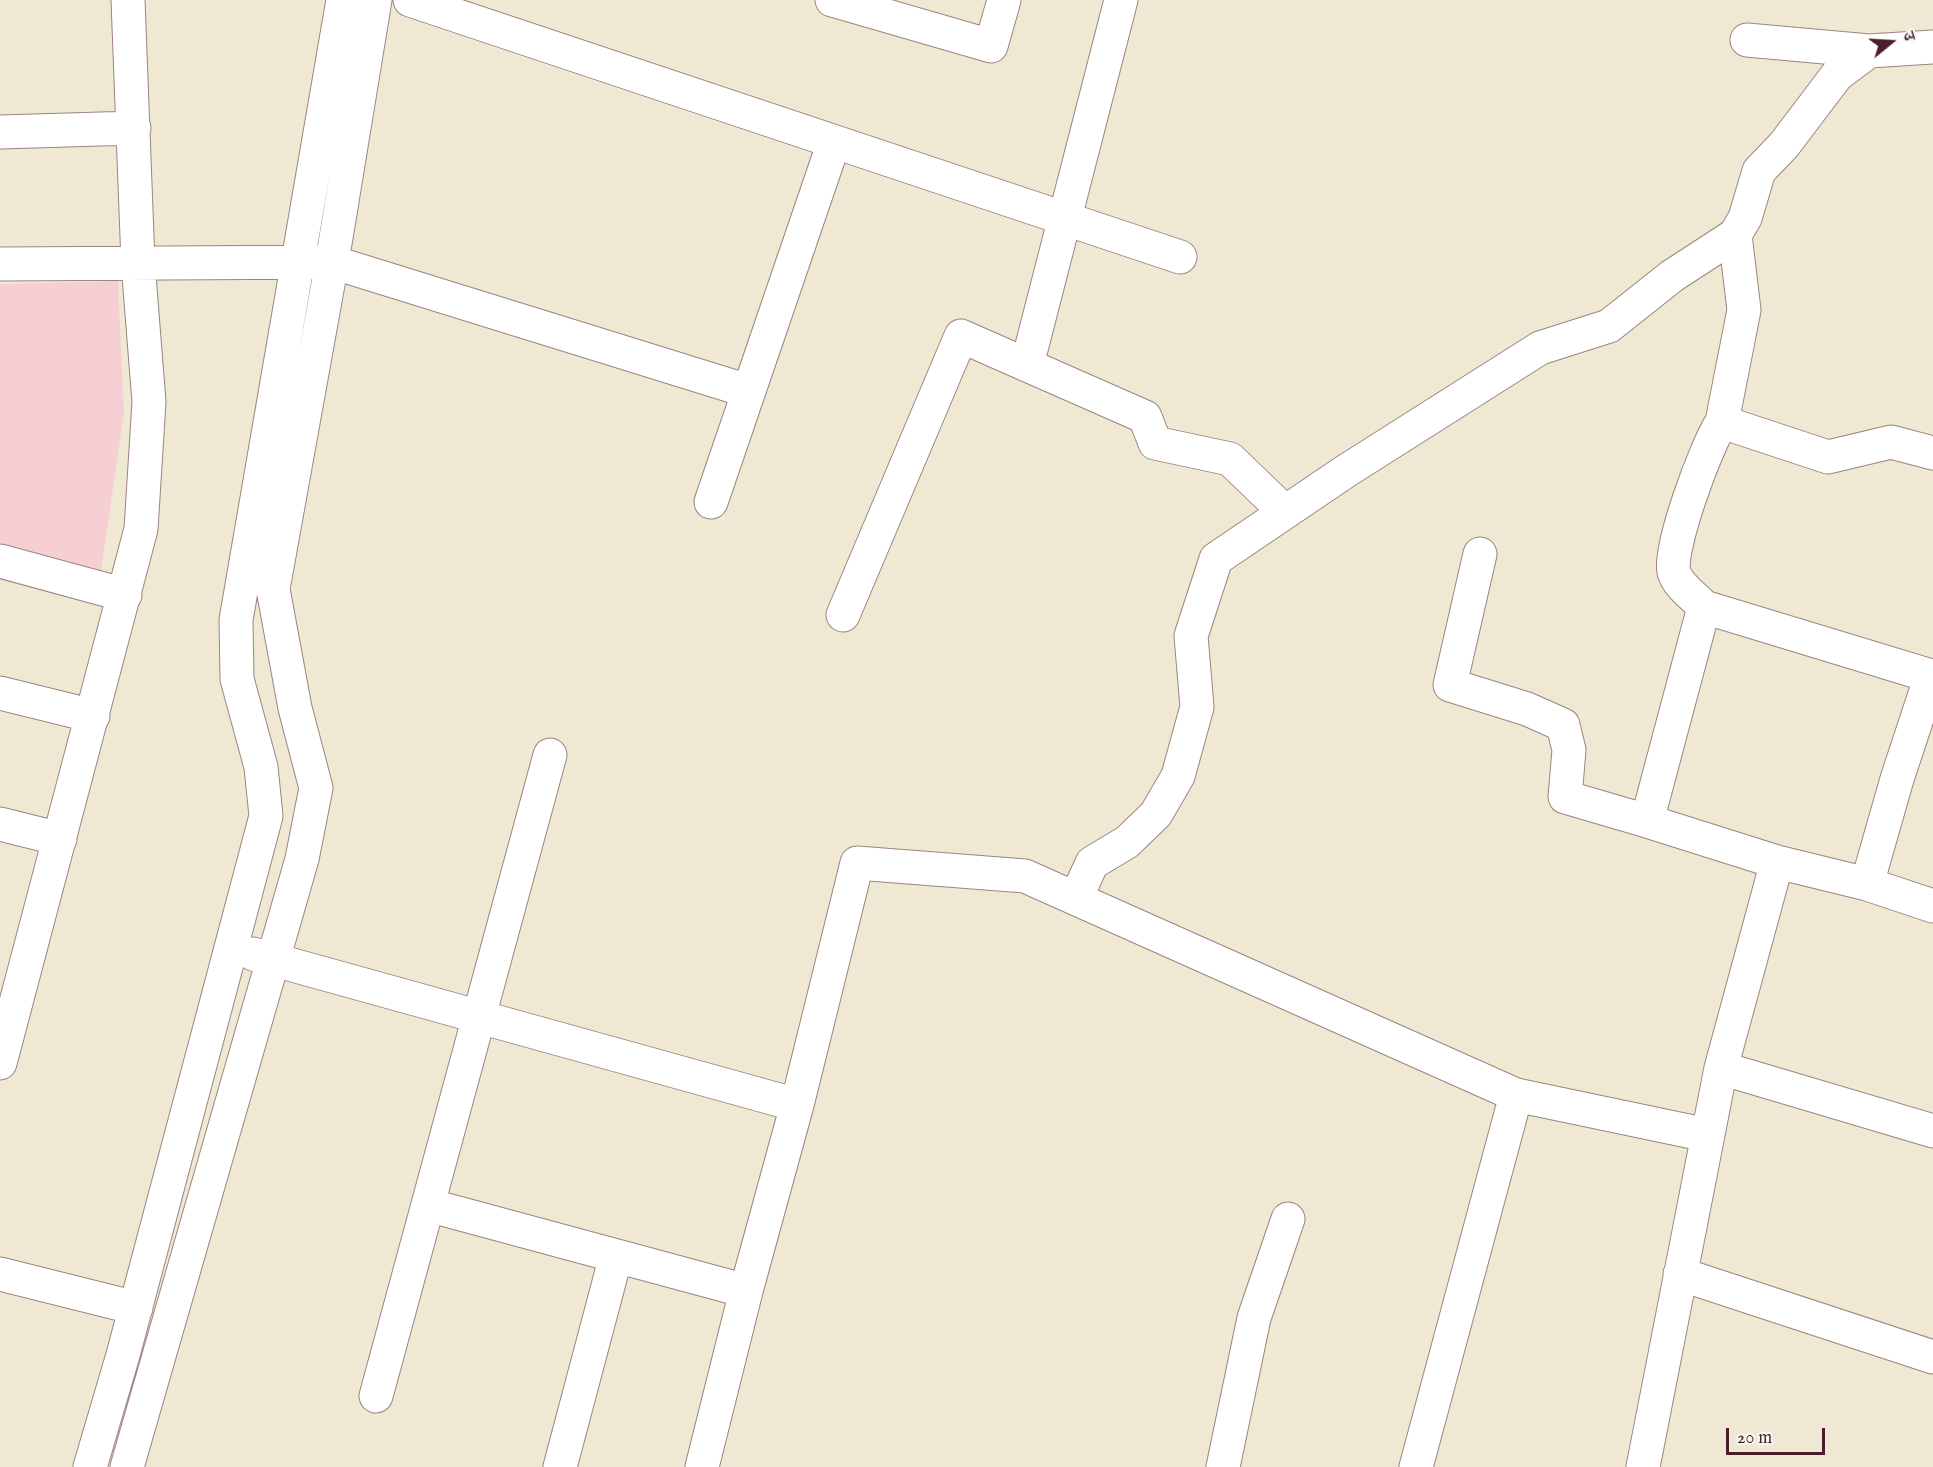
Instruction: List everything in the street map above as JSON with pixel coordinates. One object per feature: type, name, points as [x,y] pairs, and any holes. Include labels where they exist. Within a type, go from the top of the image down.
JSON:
[{"type":"street","points":[[0,1063],[141,530],[149,402],[138,263],[128,0]]},
{"type":"street","points":[[90,1467],[136,1308],[266,816],[261,767],[237,678],[236,620],[343,0]]},
{"type":"street","points":[[127,1467],[302,859],[316,788],[295,708],[273,589],[332,262],[375,0]]},
{"type":"street","points":[[410,0],[1180,257]]},
{"type":"street","points":[[832,0],[991,46],[1004,0]]},
{"type":"street","points":[[1027,365],[1121,0]]},
{"type":"street","points":[[1747,40],[1869,51],[1933,47]]},
{"type":"street","points":[[1076,898],[1092,863],[1127,842],[1156,814],[1178,776],[1197,707],[1191,636],[1216,559],[1346,471],[1540,348],[1609,326],[1672,276],[1735,235],[1745,218],[1759,171],[1784,145],[1837,75],[1869,51]]},
{"type":"street","points":[[0,132],[134,128]]},
{"type":"street","points":[[711,502],[834,142]]},
{"type":"street","points":[[1735,235],[1744,310],[1722,422],[1716,430],[1695,482],[1679,536],[1673,568],[1677,579],[1704,607],[1932,676],[1897,779],[1867,884]]},
{"type":"street","points":[[0,264],[332,262],[748,391]]},
{"type":"street","points":[[843,615],[962,336],[1145,417],[1155,443],[1230,459],[1285,512]]},
{"type":"street","points":[[1722,422],[1828,457],[1891,442],[1933,453]]},
{"type":"street","points":[[1480,554],[1450,686],[1527,709],[1563,725],[1569,750],[1564,797],[1777,862],[1867,884],[1933,906]]},
{"type":"street","points":[[0,561],[125,595]]},
{"type":"street","points":[[1647,821],[1704,607]]},
{"type":"street","points":[[0,693],[93,716]]},
{"type":"street","points":[[376,1396],[550,755]]},
{"type":"street","points":[[0,824],[60,839]]},
{"type":"street","points":[[1643,1467],[1721,1068],[1777,862]]},
{"type":"street","points":[[702,1467],[746,1291],[797,1105],[857,863],[1025,876],[1516,1095],[1707,1135]]},
{"type":"street","points":[[231,948],[797,1105]]},
{"type":"street","points":[[1721,1068],[1933,1131]]},
{"type":"street","points":[[1416,1467],[1516,1095]]},
{"type":"street","points":[[428,1205],[746,1291]]},
{"type":"street","points":[[1223,1467],[1254,1318],[1288,1219]]},
{"type":"street","points":[[560,1467],[616,1256]]},
{"type":"street","points":[[0,1274],[136,1308]]},
{"type":"street","points":[[1680,1274],[1933,1357]]},
{"type":"shaded area","points":[[118,281],[124,413],[101,571],[0,544],[0,284]]}]
